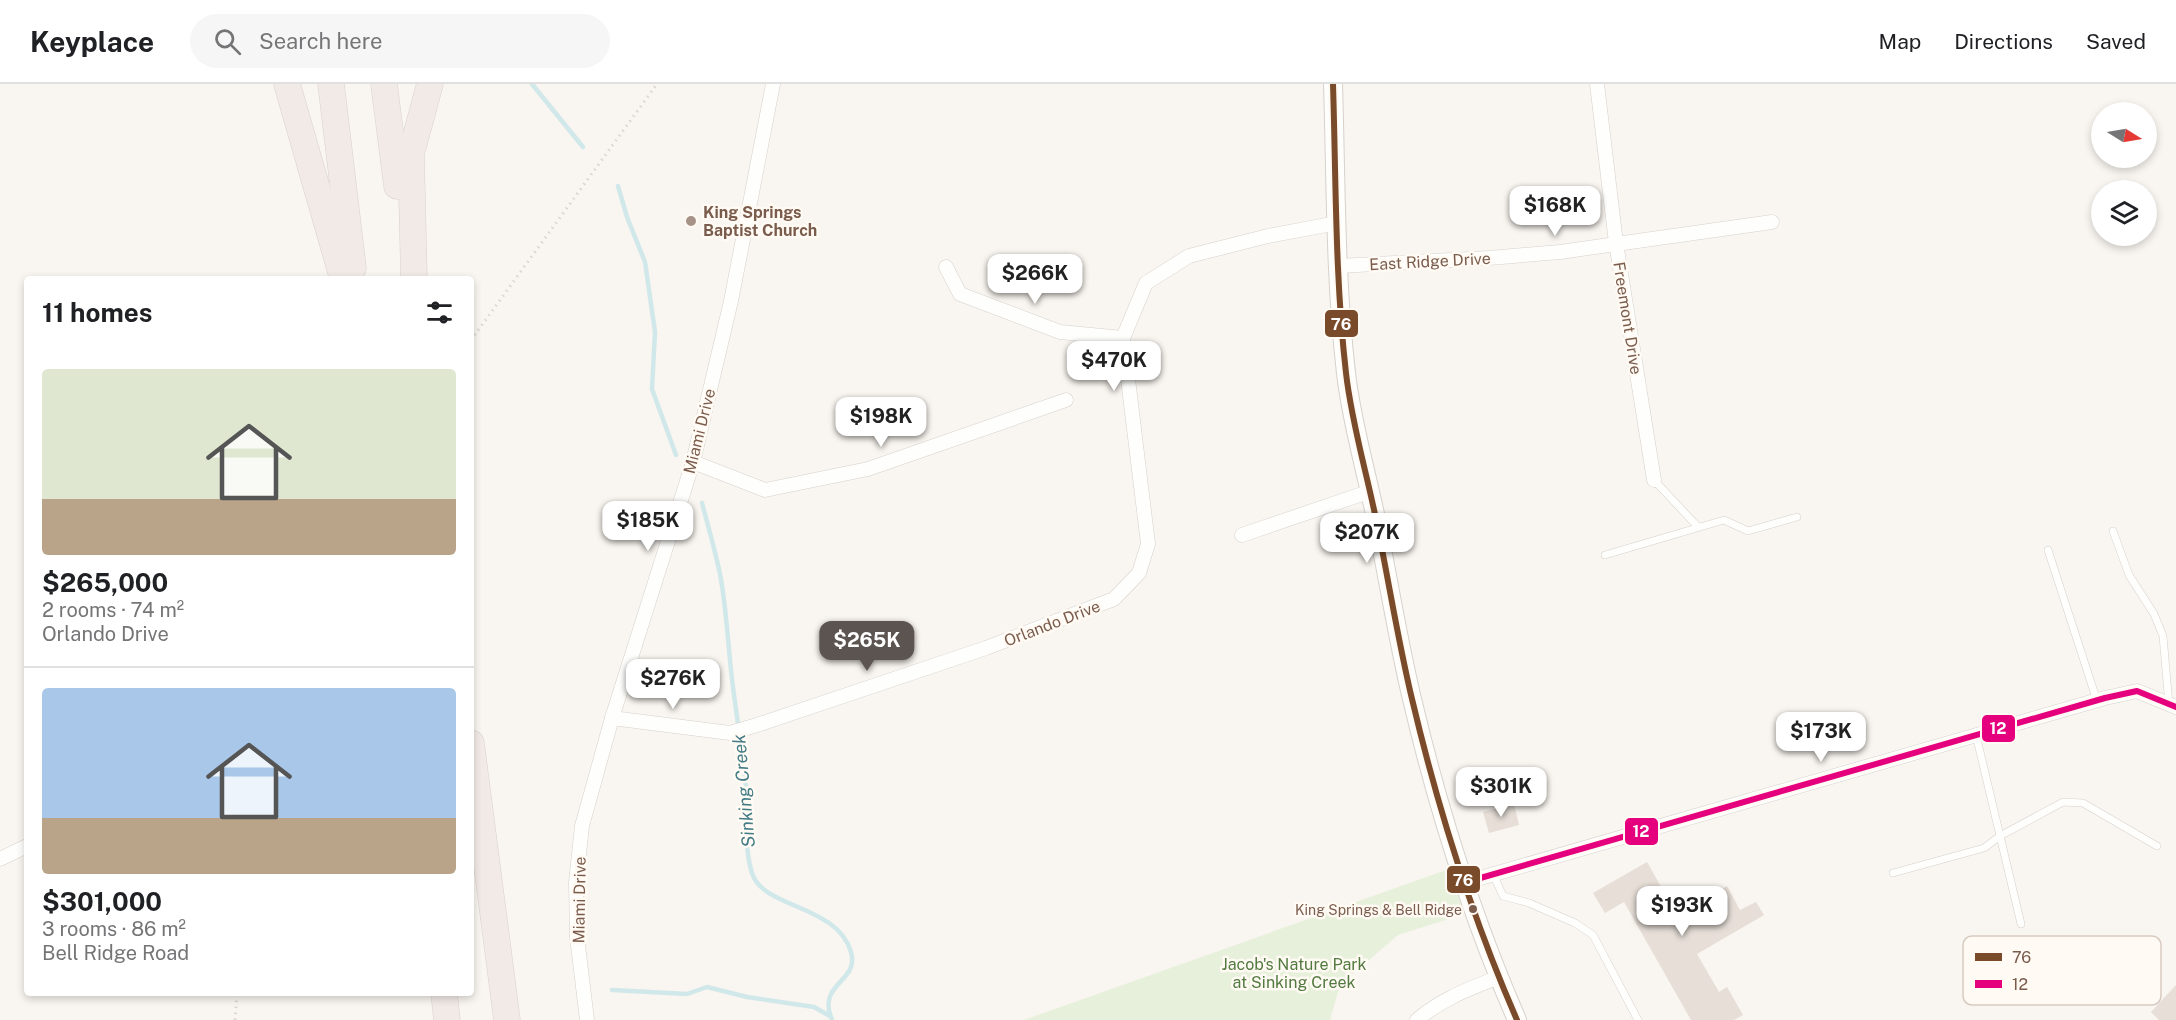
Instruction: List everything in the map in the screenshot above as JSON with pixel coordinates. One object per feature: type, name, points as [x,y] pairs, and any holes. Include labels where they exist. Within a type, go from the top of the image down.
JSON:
[{"type":"highway","points":[[287,84],[342,276]]},
{"type":"highway","points":[[331,84],[354,276]]},
{"type":"highway","points":[[384,84],[410,276]]},
{"type":"highway","points":[[414,276],[411,154],[430,84]]},
{"type":"highway","points":[[474,766],[507,1020]]},
{"type":"highway","points":[[444,996],[447,1020]]},
{"type":"street","name":"Miami Drive","points":[[587,1020],[577,937],[576,882],[582,826],[612,718],[693,462],[731,301],[773,84]]},
{"type":"street","points":[[1333,84],[1340,320],[1346,377],[1356,432],[1371,491],[1412,698],[1437,795],[1463,883],[1517,1020]]},
{"type":"street","name":"Freemont Drive","points":[[1598,84],[1616,243],[1654,480]]},
{"type":"street","name":"East Ridge Drive","points":[[1338,266],[1560,252],[1772,222]]},
{"type":"street","name":"Orlando Drive","points":[[612,718],[730,734],[986,648],[1114,599],[1139,573],[1149,544],[1124,338],[1146,283],[1189,256],[1268,236],[1337,223]]},
{"type":"street","points":[[946,267],[960,294],[1060,332],[1124,338]]},
{"type":"street","points":[[693,462],[765,490],[868,469],[1066,400]]},
{"type":"street","points":[[1242,535],[1371,491]]},
{"type":"street","points":[[1463,883],[2137,691],[2173,706]]},
{"type":"street","points":[[0,859],[24,847]]},
{"type":"street","points":[[1417,1020],[1433,1006],[1499,978]]},
{"type":"lane","points":[[1654,480],[1698,527]]},
{"type":"lane","points":[[1605,555],[1724,520],[1748,531],[1797,516]]},
{"type":"lane","points":[[2113,531],[2129,575],[2154,614],[2163,636],[2173,706]]},
{"type":"lane","points":[[2048,550],[2097,701]]},
{"type":"lane","points":[[1976,735],[2021,924]]},
{"type":"lane","points":[[1893,873],[1984,848],[2000,836],[2063,802],[2083,803],[2157,846]]},
{"type":"lane","points":[[1493,874],[1503,896],[1530,903],[1575,923],[1593,935],[1638,1020]]},
{"type":"path","points":[[474,336],[657,84]]},
{"type":"path","points":[[234,1020],[237,996]]},
{"type":"green space","name":"Jacob's Nature Park at Sinking Creek","points":[[1449,869],[1464,914],[1398,935],[1340,985],[1330,1020],[1024,1020]]},
{"type":"building","points":[[1514,804],[1519,825],[1489,833],[1483,812]]},
{"type":"building","points":[[1647,862],[1677,915],[1727,886],[1740,910],[1756,902],[1764,915],[1697,954],[1719,992],[1727,987],[1743,1015],[1734,1020],[1691,1020],[1624,902],[1605,913],[1593,893]]},
{"type":"building","points":[[2176,985],[2176,1020],[2159,1020],[2151,1012],[2157,1005],[2161,1005],[2161,1001]]},
{"type":"waterway","name":"Sinking Creek","points":[[532,84],[583,147]]},
{"type":"waterway","name":"Sinking Creek","points":[[618,186],[627,217],[645,262],[655,332],[652,389],[676,455]]},
{"type":"waterway","name":"Sinking Creek","points":[[702,503],[718,565],[724,602],[746,787],[749,862],[759,885],[770,894],[816,915],[831,924],[843,936],[851,952],[852,962],[850,970],[829,998],[832,1020]]},
{"type":"waterway","points":[[612,990],[687,994],[707,987],[747,997],[814,1007],[830,1016]]},
{"type":"transit line","name":"76","points":[[1333,84],[1336,228],[1342,337],[1352,413],[1375,514],[1407,679],[1433,781],[1457,862],[1485,942],[1517,1020]]},
{"type":"transit line","name":"12","points":[[1463,883],[2105,698],[2137,691],[2176,707]]},
{"type":"place","name":"King Springs Baptist Church","points":[[691,221]]},
{"type":"place","name":"King Springs & Bell Ridge","points":[[1473,909]]}]
